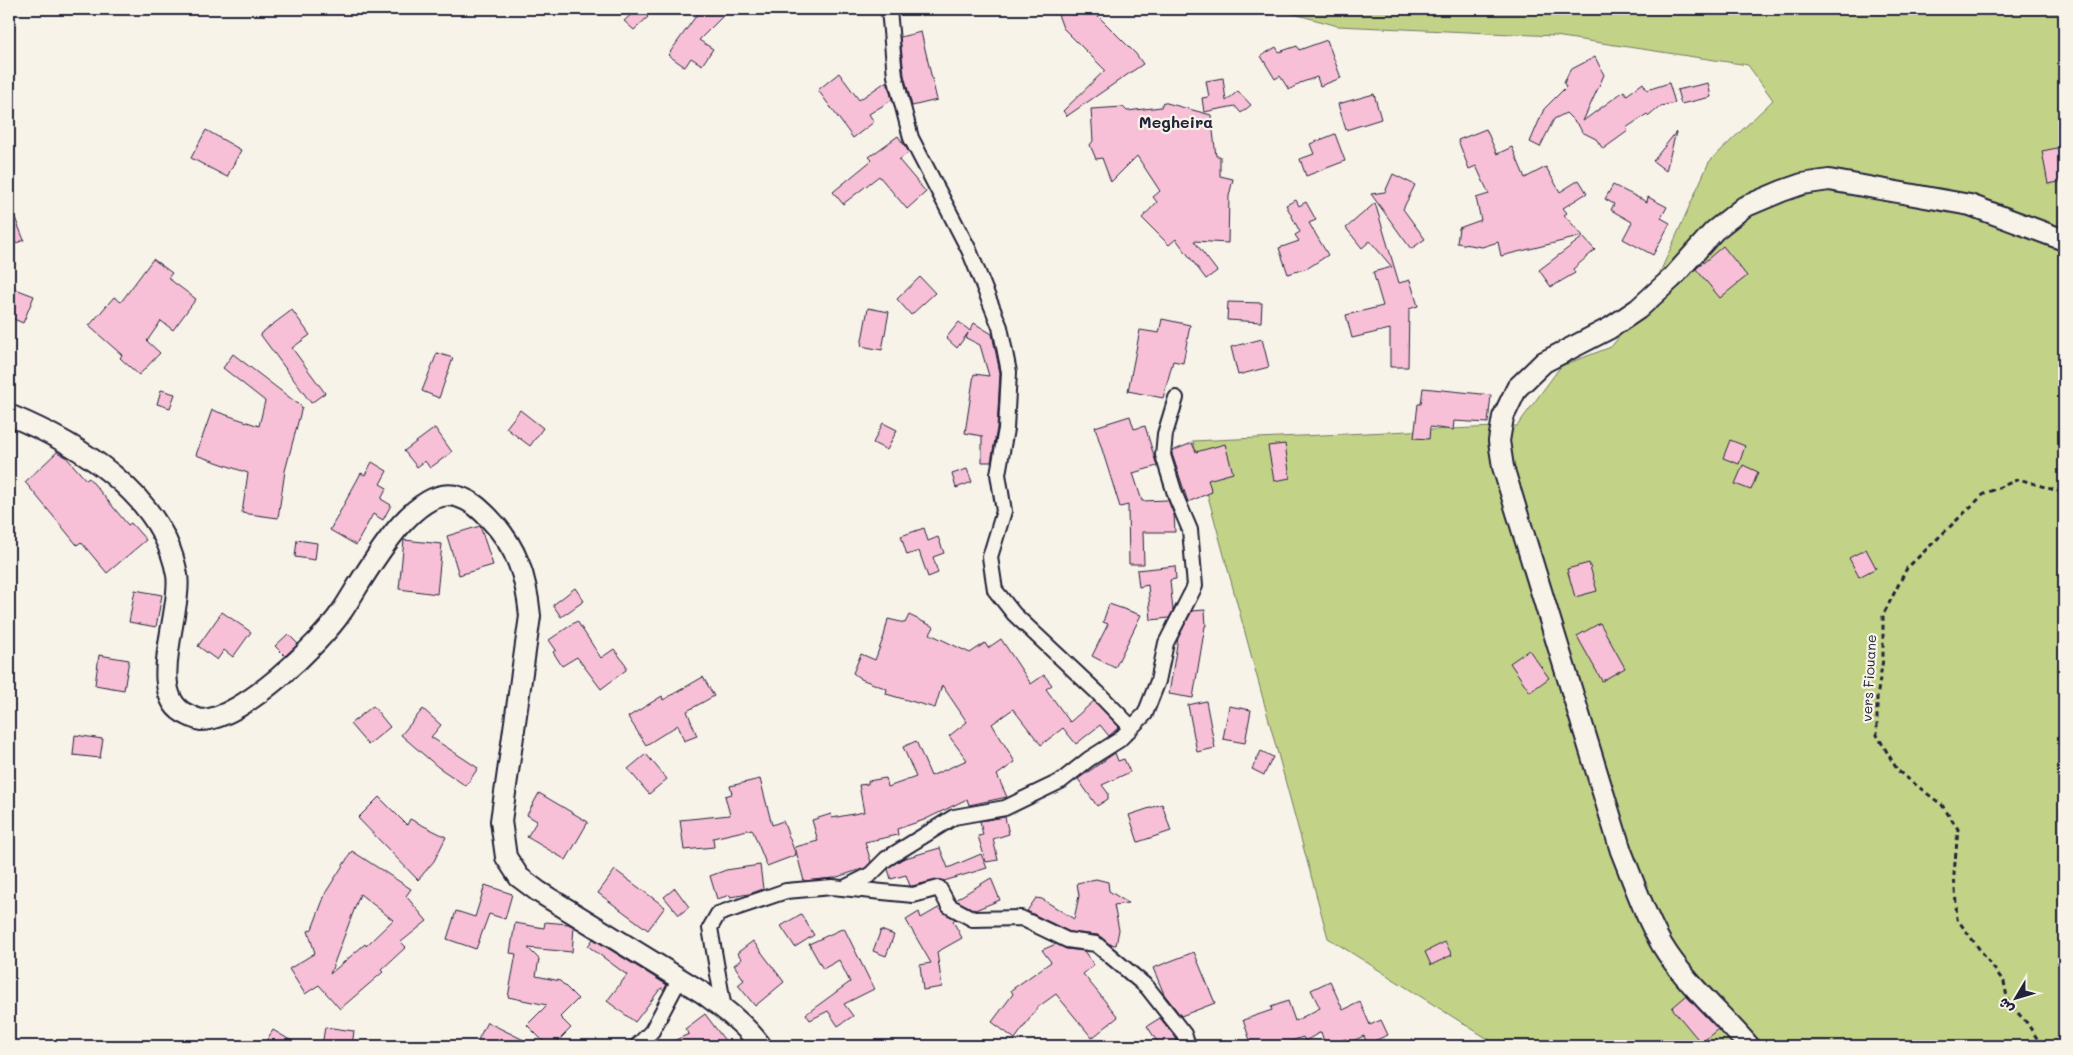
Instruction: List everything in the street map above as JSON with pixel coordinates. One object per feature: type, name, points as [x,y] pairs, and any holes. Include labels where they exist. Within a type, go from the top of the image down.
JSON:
[{"type":"main road","points":[[1749,1046],[1681,972],[1662,946],[1643,907],[1621,851],[1503,468],[1499,441],[1503,417],[1517,388],[1544,362],[1610,328],[1638,309],[1672,278],[1714,232],[1744,207],[1802,184],[1829,180],[1970,205],[2064,240]]},
{"type":"main road","points":[[9,414],[39,427],[77,449],[116,476],[137,498],[156,524],[171,552],[177,577],[165,682],[170,699],[181,713],[198,720],[214,718],[235,709],[284,674],[320,639],[342,612],[380,548],[418,508],[435,498],[457,496],[477,505],[501,530],[517,557],[527,586],[530,616],[501,821],[506,857],[519,877],[539,892],[680,978],[724,1009],[761,1046]]},
{"type":"street","points":[[889,9],[895,76],[911,138],[969,250],[1000,327],[1009,372],[1006,429],[998,474],[1004,511],[990,557],[995,590],[1014,614],[1098,693],[1130,727]]},
{"type":"street","points":[[844,888],[870,876],[886,859],[954,817],[1005,808],[1061,781],[1089,759],[1119,740],[1145,714],[1158,681],[1166,643],[1195,586],[1190,530],[1176,497],[1163,455],[1165,434],[1176,398]]},
{"type":"street","points":[[724,1009],[710,928],[718,914],[786,891],[832,887],[913,895],[939,888],[948,906],[974,919],[1021,918],[1067,940],[1096,944],[1147,987],[1184,1034],[1188,1046]]},
{"type":"street","points":[[638,1046],[652,1031],[680,978]]},
{"type":"path","name":"vers Fiouane","points":[[2042,1046],[2027,1023],[2008,1002],[2004,982],[1957,919],[1954,874],[1958,829],[1942,805],[1898,771],[1878,735],[1877,698],[1882,659],[1883,615],[1907,568],[1984,494],[2019,479],[2064,493]]},
{"type":"green space","points":[[1276,9],[2064,9],[2064,1046],[1499,1046],[1328,938],[1193,441],[1517,426],[1561,366],[1611,347],[1646,304],[1709,162],[1773,100],[1748,65],[1555,36],[1338,26]]},
{"type":"building","points":[[637,9],[640,9],[648,17],[634,30],[624,21]]},
{"type":"building","points":[[701,9],[730,9],[699,40],[713,49],[702,65],[691,58],[685,67],[668,55]]},
{"type":"building","points":[[1056,9],[1091,9],[1136,54],[1143,64],[1067,116],[1063,111],[1105,70],[1063,28]]},
{"type":"building","points":[[921,32],[937,100],[912,106],[904,75],[900,37]]},
{"type":"building","points":[[1327,40],[1341,78],[1320,86],[1317,77],[1300,83],[1289,90],[1280,76],[1275,79],[1261,56],[1276,47],[1279,52],[1297,46],[1299,50]]},
{"type":"building","points":[[1595,57],[1604,75],[1583,121],[1624,91],[1627,95],[1643,83],[1647,90],[1669,83],[1675,103],[1661,106],[1649,116],[1647,114],[1626,128],[1628,131],[1603,149],[1596,139],[1582,132],[1579,126],[1566,113],[1554,119],[1540,147],[1530,142],[1544,109],[1566,87],[1564,83],[1570,70]]},
{"type":"building","points":[[839,73],[859,100],[887,81],[892,100],[869,114],[874,122],[853,138],[818,90]]},
{"type":"building","points":[[1223,78],[1226,101],[1238,91],[1251,105],[1241,113],[1235,106],[1204,112],[1202,98],[1209,97],[1206,81]]},
{"type":"building","points":[[1708,83],[1711,97],[1681,104],[1677,90]]},
{"type":"building","points":[[1374,94],[1381,119],[1346,130],[1338,104]]},
{"type":"building","points":[[1163,102],[1211,115],[1216,156],[1220,156],[1220,176],[1233,179],[1229,196],[1228,243],[1194,241],[1217,271],[1206,279],[1176,239],[1169,245],[1142,218],[1157,202],[1153,197],[1160,191],[1137,156],[1111,182],[1102,158],[1096,159],[1090,145],[1093,141],[1091,109],[1123,107],[1127,111],[1161,107]]},
{"type":"building","points":[[1486,129],[1497,154],[1512,147],[1525,178],[1546,167],[1560,192],[1579,180],[1587,193],[1563,208],[1567,213],[1564,215],[1583,236],[1501,256],[1498,242],[1482,247],[1457,243],[1459,228],[1481,220],[1476,198],[1489,194],[1476,166],[1469,169],[1458,140]]},
{"type":"building","points":[[206,130],[241,150],[227,177],[191,158]]},
{"type":"building","points":[[1676,132],[1666,171],[1653,161]]},
{"type":"building","points":[[1335,134],[1345,161],[1306,176],[1300,159],[1314,154],[1310,144]]},
{"type":"building","points":[[898,136],[909,152],[899,160],[926,192],[907,209],[879,176],[843,204],[833,192],[872,160],[869,157]]},
{"type":"building","points":[[2062,147],[2064,181],[2048,184],[2042,151]]},
{"type":"building","points":[[1393,174],[1415,185],[1403,209],[1425,239],[1411,249],[1371,194],[1385,192]]},
{"type":"building","points":[[1613,185],[1647,202],[1648,197],[1667,207],[1661,218],[1670,223],[1653,255],[1623,239],[1632,222],[1611,210],[1614,204],[1605,199]]},
{"type":"building","points":[[1296,200],[1299,206],[1306,202],[1316,220],[1309,223],[1328,255],[1308,268],[1288,274],[1279,248],[1299,241],[1295,235],[1300,232],[1286,205]]},
{"type":"building","points":[[9,203],[24,240],[9,246]]},
{"type":"building","points":[[1375,203],[1399,283],[1410,280],[1418,306],[1409,309],[1408,367],[1390,367],[1390,329],[1352,338],[1346,315],[1383,306],[1373,272],[1392,267],[1370,241],[1362,248],[1346,228]]},
{"type":"building","points":[[1583,237],[1595,250],[1573,269],[1575,273],[1551,287],[1539,270]]},
{"type":"building","points":[[1723,246],[1747,276],[1720,298],[1696,269]]},
{"type":"building","points":[[153,259],[172,273],[168,278],[196,299],[173,330],[161,321],[147,341],[160,353],[139,375],[120,358],[122,355],[89,326],[114,297],[121,302]]},
{"type":"building","points":[[920,277],[935,293],[911,315],[897,299]]},
{"type":"building","points":[[13,288],[34,296],[23,323],[9,317],[9,299]]},
{"type":"building","points":[[1228,302],[1262,303],[1261,322],[1227,320]]},
{"type":"building","points":[[868,308],[889,312],[882,350],[861,346]]},
{"type":"building","points":[[292,310],[310,335],[292,348],[325,393],[311,403],[260,334]]},
{"type":"building","points":[[1162,319],[1190,325],[1183,363],[1173,361],[1163,398],[1128,391],[1140,330],[1159,333]]},
{"type":"building","points":[[959,322],[970,331],[974,323],[992,334],[1000,373],[997,428],[991,462],[982,462],[982,436],[965,433],[974,374],[989,376],[980,345],[966,338],[968,333],[957,348],[946,338]]},
{"type":"building","points":[[1262,339],[1269,367],[1238,375],[1231,347]]},
{"type":"building","points":[[437,353],[453,358],[439,398],[422,391]]},
{"type":"building","points":[[233,354],[302,407],[285,471],[278,518],[242,513],[248,473],[196,455],[212,410],[259,426],[265,401],[223,368]]},
{"type":"building","points":[[1423,388],[1491,395],[1488,423],[1454,421],[1453,430],[1430,427],[1429,439],[1414,438],[1418,404],[1421,404]]},
{"type":"building","points":[[161,390],[175,394],[170,408],[157,404]]},
{"type":"building","points":[[520,410],[543,428],[530,446],[506,428]]},
{"type":"building","points":[[1130,416],[1134,429],[1145,426],[1157,466],[1133,473],[1142,501],[1168,500],[1174,515],[1175,532],[1143,532],[1144,564],[1129,564],[1128,505],[1120,507],[1095,427]]},
{"type":"building","points":[[883,423],[897,430],[887,450],[873,443]]},
{"type":"building","points":[[435,428],[452,452],[430,468],[425,461],[417,467],[404,451]]},
{"type":"building","points":[[1730,440],[1745,446],[1739,464],[1723,458]]},
{"type":"building","points":[[1192,443],[1196,452],[1225,444],[1233,473],[1208,480],[1212,492],[1188,502],[1172,451]]},
{"type":"building","points":[[1285,444],[1290,478],[1274,481],[1268,446]]},
{"type":"building","points":[[57,452],[66,457],[86,480],[89,478],[128,525],[131,523],[146,540],[107,573],[81,542],[77,545],[25,482]]},
{"type":"building","points":[[372,462],[387,471],[380,484],[387,488],[381,499],[391,505],[383,520],[373,514],[356,545],[330,530],[361,473],[365,475]]},
{"type":"building","points":[[1743,465],[1758,472],[1751,490],[1735,484]]},
{"type":"building","points":[[967,469],[972,482],[956,488],[952,474]]},
{"type":"building","points":[[480,526],[493,565],[459,575],[447,536]]},
{"type":"building","points":[[924,528],[928,541],[938,537],[944,553],[933,557],[938,573],[928,577],[919,551],[907,555],[901,536]]},
{"type":"building","points":[[297,540],[317,543],[315,560],[295,557]]},
{"type":"building","points":[[404,540],[442,544],[437,594],[399,589]]},
{"type":"building","points":[[1866,549],[1876,568],[1859,577],[1849,558]]},
{"type":"building","points":[[1589,563],[1597,591],[1575,597],[1567,569]]},
{"type":"building","points":[[1175,566],[1176,579],[1170,580],[1173,611],[1169,618],[1151,620],[1148,585],[1139,587],[1137,570]]},
{"type":"building","points":[[575,588],[584,601],[561,617],[553,605]]},
{"type":"building","points":[[135,590],[162,595],[156,627],[129,622]]},
{"type":"building","points":[[1109,604],[1141,615],[1115,668],[1092,656],[1108,624],[1103,622]]},
{"type":"building","points":[[1205,610],[1206,626],[1193,698],[1169,694],[1178,638],[1192,611]]},
{"type":"building","points":[[222,612],[251,632],[233,657],[224,650],[217,660],[198,646]]},
{"type":"building","points":[[909,615],[934,627],[930,634],[970,653],[985,643],[988,648],[1001,639],[1031,684],[1044,675],[1052,685],[1046,689],[1070,722],[1094,701],[1119,727],[1109,736],[1100,725],[1076,744],[1063,728],[1041,745],[1013,709],[992,724],[1015,762],[997,775],[1007,797],[969,805],[967,799],[924,820],[897,829],[898,835],[865,842],[871,862],[865,868],[834,878],[804,881],[795,847],[818,841],[812,820],[831,814],[832,818],[864,812],[859,785],[868,784],[868,781],[886,778],[888,787],[916,777],[903,747],[916,741],[931,776],[967,760],[949,736],[967,722],[942,685],[935,708],[886,694],[887,689],[861,679],[853,673],[861,654],[875,660],[888,619],[905,623]]},
{"type":"building","points":[[577,621],[601,658],[614,649],[626,665],[626,670],[601,689],[577,657],[562,666],[553,652],[556,650],[549,640]]},
{"type":"building","points":[[1600,623],[1625,668],[1602,681],[1577,636]]},
{"type":"building","points":[[288,634],[298,644],[285,656],[275,646]]},
{"type":"building","points":[[1529,650],[1549,678],[1530,692],[1510,663]]},
{"type":"building","points":[[99,655],[129,660],[124,690],[95,685]]},
{"type":"building","points":[[703,677],[714,696],[687,711],[697,736],[684,741],[678,725],[646,745],[628,717],[662,696],[663,700]]},
{"type":"building","points":[[1206,701],[1215,748],[1197,752],[1188,705]]},
{"type":"building","points":[[373,706],[390,727],[368,745],[350,724]]},
{"type":"building","points":[[1229,706],[1251,710],[1245,743],[1223,739]]},
{"type":"building","points":[[423,709],[441,725],[431,737],[478,768],[466,786],[438,767],[401,735]]},
{"type":"building","points":[[75,735],[103,739],[100,758],[73,755]]},
{"type":"building","points":[[1261,751],[1273,757],[1264,775],[1252,769]]},
{"type":"building","points":[[1115,753],[1118,761],[1124,759],[1130,772],[1102,785],[1108,793],[1108,799],[1097,806],[1078,779]]},
{"type":"building","points":[[646,754],[667,779],[649,794],[628,769]]},
{"type":"building","points":[[760,779],[772,825],[783,821],[796,855],[767,866],[752,829],[713,838],[714,847],[684,850],[680,820],[730,815],[725,796],[732,794],[730,786]]},
{"type":"building","points":[[539,793],[588,822],[566,860],[527,837],[537,821],[527,815]]},
{"type":"building","points":[[379,797],[407,825],[410,819],[446,837],[434,861],[418,880],[358,818]]},
{"type":"building","points":[[1162,804],[1171,831],[1138,842],[1129,815]]},
{"type":"building","points":[[1005,817],[1009,834],[993,839],[998,860],[986,862],[978,836],[983,835],[980,821]]},
{"type":"building","points":[[940,848],[948,868],[981,854],[987,868],[944,881],[937,880],[912,886],[910,886],[906,875],[891,879],[888,869],[902,859]]},
{"type":"building","points":[[352,851],[411,889],[406,896],[427,921],[401,942],[406,947],[381,970],[383,972],[340,1009],[319,985],[305,994],[289,969],[315,953],[308,931],[312,929],[326,892]],"holes":[[[360,894],[393,920],[366,946],[365,944],[330,974]]]},
{"type":"building","points":[[760,865],[763,889],[749,894],[730,897],[730,895],[717,899],[710,876],[726,870]]},
{"type":"building","points":[[615,870],[665,907],[648,930],[598,893]]},
{"type":"building","points":[[991,878],[1000,900],[975,910],[955,900]]},
{"type":"building","points":[[1096,879],[1108,882],[1109,891],[1128,903],[1114,905],[1119,930],[1116,945],[1109,944],[1098,935],[1070,932],[1027,911],[1036,898],[1042,899],[1074,919],[1079,896],[1077,883]]},
{"type":"building","points":[[485,885],[512,894],[505,919],[489,914],[476,949],[447,939],[456,911],[475,917]]},
{"type":"building","points":[[675,888],[689,907],[679,915],[664,897]]},
{"type":"building","points":[[940,907],[944,913],[955,919],[953,921],[962,938],[937,952],[942,987],[923,990],[920,965],[931,963],[906,920],[919,912],[921,918]]},
{"type":"building","points":[[801,914],[814,935],[795,947],[781,926]]},
{"type":"building","points":[[545,922],[568,924],[574,927],[572,952],[528,948],[539,959],[536,976],[560,981],[578,999],[560,1017],[571,1028],[553,1046],[548,1046],[527,1025],[547,1005],[508,997],[516,954],[510,953],[515,923],[544,928]]},
{"type":"building","points":[[844,928],[874,989],[844,1004],[853,1016],[838,1026],[828,1011],[810,1020],[806,1014],[850,982],[839,960],[823,969],[809,944]]},
{"type":"building","points":[[881,930],[894,935],[886,956],[873,951]]},
{"type":"building","points":[[593,939],[667,985],[664,990],[661,988],[635,1022],[607,1001],[627,975],[588,946]]},
{"type":"building","points":[[753,941],[784,982],[755,1006],[738,985],[744,980],[734,965],[742,959],[737,953]]},
{"type":"building","points":[[1445,942],[1452,955],[1431,965],[1425,952]]},
{"type":"building","points":[[1056,944],[1066,949],[1084,951],[1094,965],[1083,974],[1118,1017],[1092,1038],[1056,994],[1038,1007],[1015,1039],[992,1022],[1013,994],[1011,990],[1051,962],[1042,950]]},
{"type":"building","points":[[1194,952],[1215,1003],[1181,1016],[1164,994],[1153,968]]},
{"type":"building","points":[[1330,981],[1343,1010],[1360,1002],[1370,1025],[1381,1020],[1388,1035],[1367,1044],[1364,1036],[1348,1043],[1346,1039],[1325,1045],[1321,1032],[1305,1041],[1303,1037],[1277,1046],[1252,1046],[1243,1020],[1272,1010],[1271,1007],[1288,1001],[1295,1021],[1320,1008],[1311,990]]},
{"type":"building","points":[[1686,996],[1718,1029],[1701,1043],[1672,1008]]},
{"type":"building","points":[[705,1014],[729,1046],[662,1046],[689,1034],[685,1029]]},
{"type":"building","points":[[1160,1018],[1176,1038],[1177,1042],[1170,1046],[1160,1046],[1147,1026]]},
{"type":"building","points":[[487,1022],[536,1046],[475,1046]]},
{"type":"building","points":[[325,1027],[354,1031],[352,1046],[322,1046]]},
{"type":"building","points":[[273,1030],[300,1046],[263,1046]]},
{"type":"district","name":"Megheira","points":[[1176,122]]}]
